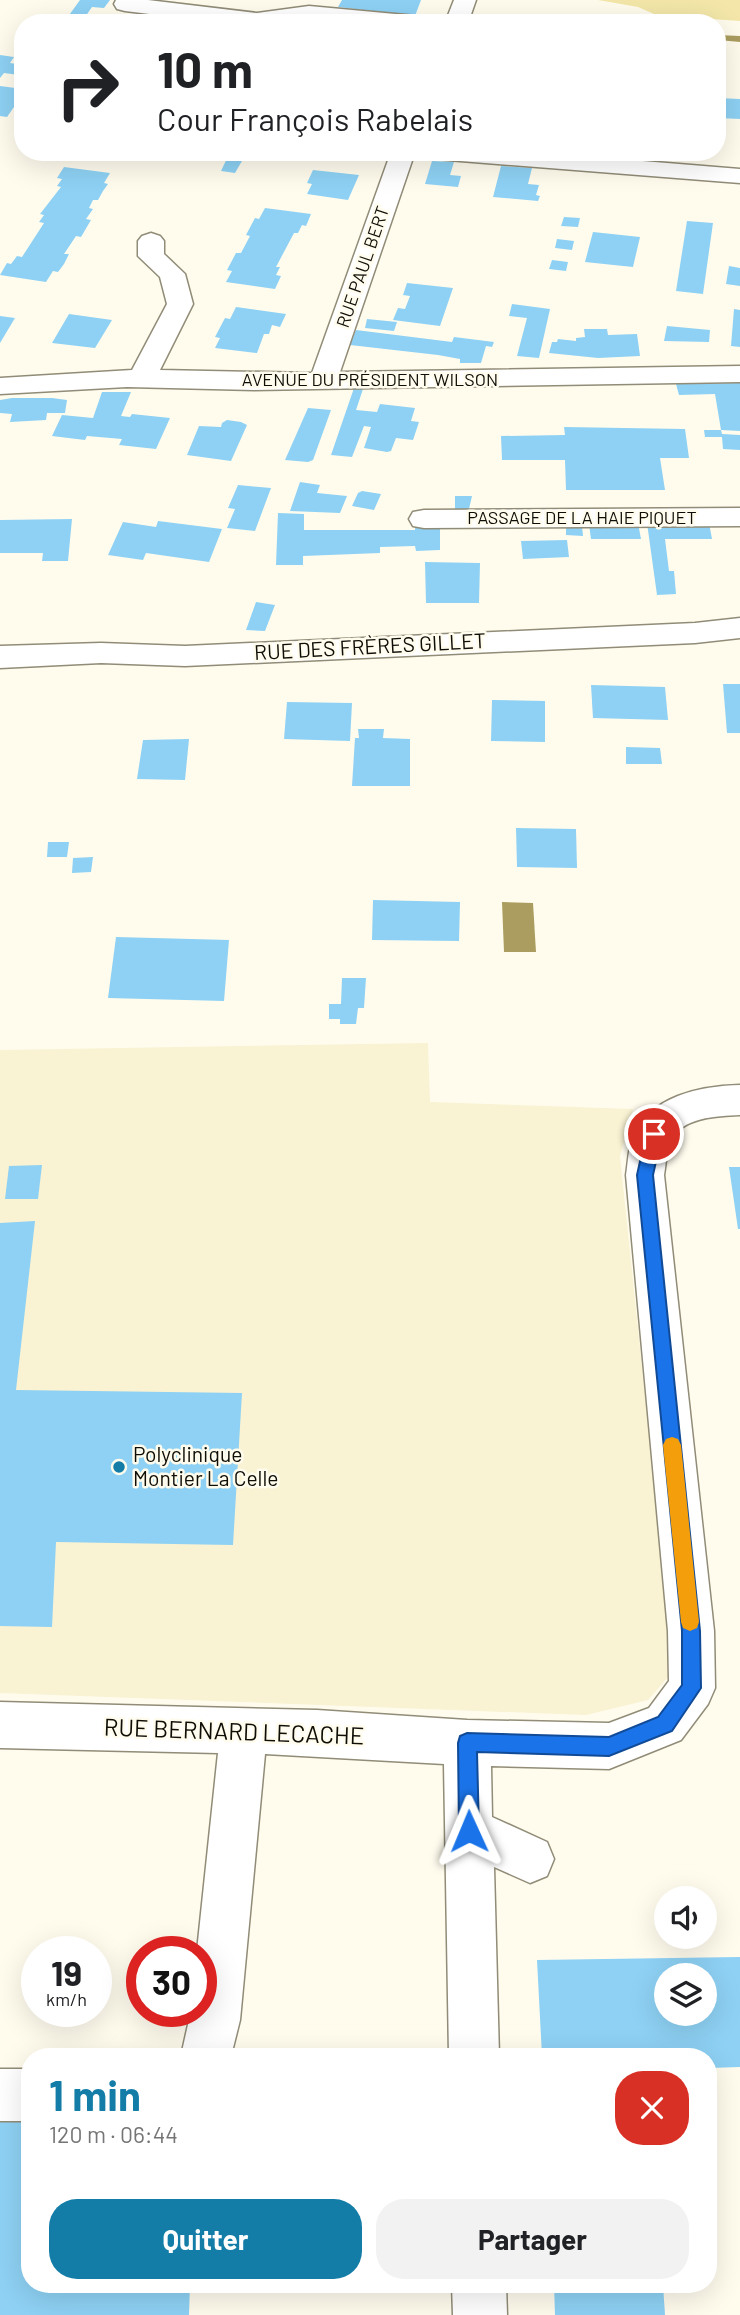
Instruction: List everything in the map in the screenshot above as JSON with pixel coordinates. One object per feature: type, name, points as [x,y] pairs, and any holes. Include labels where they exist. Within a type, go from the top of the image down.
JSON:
[{"type":"street","points":[[125,4],[208,14]]},
{"type":"street","points":[[302,14],[320,14]]},
{"type":"street","name":"RUE PAUL BERT","points":[[323,381],[400,161]]},
{"type":"street","points":[[549,161],[740,176]]},
{"type":"street","points":[[141,379],[180,304],[172,274],[152,256],[151,241]]},
{"type":"street","name":"AVENUE DU PRÉSIDENT WILSON","points":[[0,386],[64,380],[323,381],[740,374]]},
{"type":"street","name":"PASSAGE DE LA HAIE PIQUET","points":[[424,519],[740,517]]},
{"type":"street","name":"RUE DES FRÈRES GILLET","points":[[0,657],[101,653],[185,656],[681,634],[740,628]]},
{"type":"street","name":"RUE BERNARD LECACHE","points":[[0,1725],[317,1732],[467,1743],[609,1746],[665,1724],[692,1688],[691,1631],[645,1175],[654,1134],[676,1111],[722,1100],[740,1100]]},
{"type":"street","points":[[208,2048],[215,2020],[244,1731]]},
{"type":"street","points":[[467,1743],[474,2048]]},
{"type":"street","points":[[469,1831],[530,1859]]},
{"type":"street","points":[[0,2095],[21,2095]]},
{"type":"street","points":[[479,2293],[480,2315]]},
{"type":"shaded area","points":[[598,0],[740,0],[740,21],[726,20],[726,14],[654,14],[638,7]]},
{"type":"shaded area","points":[[502,902],[533,903],[536,952],[504,952]]},
{"type":"shaded area","points":[[428,1043],[430,1102],[633,1109],[620,1156],[670,1636],[670,1675],[648,1700],[586,1715],[0,1693],[0,1050]]},
{"type":"building","points":[[80,0],[110,0],[104,8],[92,7],[87,14],[70,14]]},
{"type":"building","points":[[342,0],[421,0],[416,14],[338,7]]},
{"type":"building","points":[[0,55],[14,57],[10,63],[14,64],[14,74],[4,73],[0,78]]},
{"type":"building","points":[[0,86],[14,88],[14,107],[7,117],[0,116]]},
{"type":"building","points":[[726,98],[740,99],[740,119],[726,118]]},
{"type":"building","points":[[226,161],[242,161],[235,173],[221,171]]},
{"type":"building","points":[[432,161],[454,162],[450,175],[461,176],[458,187],[425,184]]},
{"type":"building","points":[[501,166],[532,168],[528,184],[539,185],[536,195],[540,196],[538,201],[493,197]]},
{"type":"building","points":[[64,167],[110,173],[104,183],[108,184],[89,208],[93,209],[86,219],[91,220],[81,237],[76,236],[64,254],[69,254],[64,264],[58,272],[53,271],[46,282],[0,275],[7,263],[11,264],[17,256],[22,257],[44,223],[39,222],[44,215],[40,214],[61,187],[57,186],[62,179],[57,178]]},
{"type":"building","points":[[313,170],[359,175],[348,200],[307,194],[312,184],[307,183]]},
{"type":"building","points":[[265,208],[311,214],[306,226],[302,225],[298,233],[294,233],[276,267],[280,267],[276,275],[281,276],[275,289],[226,282],[232,271],[227,270],[236,253],[241,253],[255,218],[259,219]]},
{"type":"building","points":[[564,217],[580,218],[578,227],[561,226]]},
{"type":"building","points":[[687,221],[713,223],[703,294],[676,291]]},
{"type":"building","points":[[593,232],[640,237],[633,267],[585,262]]},
{"type":"building","points":[[557,239],[574,241],[572,250],[555,248]]},
{"type":"building","points":[[552,260],[568,262],[566,271],[549,269]]},
{"type":"building","points":[[729,266],[740,268],[740,286],[726,284]]},
{"type":"building","points":[[407,283],[453,288],[440,326],[393,320],[398,308],[405,309],[410,296],[403,295]]},
{"type":"building","points":[[512,304],[550,309],[539,358],[517,356],[527,318],[509,316]]},
{"type":"building","points":[[236,307],[286,314],[280,327],[272,325],[269,334],[264,334],[257,353],[215,348],[220,338],[215,337],[225,318],[230,319]]},
{"type":"building","points":[[734,309],[740,310],[740,347],[731,346]]},
{"type":"building","points":[[69,314],[112,320],[95,348],[52,343]]},
{"type":"building","points":[[0,316],[15,318],[0,343]]},
{"type":"building","points":[[367,319],[397,322],[394,331],[365,328]]},
{"type":"building","points":[[667,326],[710,330],[709,342],[664,341]]},
{"type":"building","points":[[584,329],[607,329],[608,335],[637,334],[640,356],[598,358],[549,353],[552,342],[557,342],[558,339],[576,341],[576,338],[585,337]]},
{"type":"building","points":[[356,330],[452,342],[454,337],[494,342],[492,347],[486,346],[481,363],[460,363],[460,359],[438,355],[350,345]]},
{"type":"building","points":[[740,383],[740,431],[721,430],[715,394],[679,395],[676,384]]},
{"type":"building","points":[[354,388],[363,389],[356,410],[377,412],[380,404],[415,408],[411,421],[419,422],[413,440],[396,438],[391,451],[387,452],[364,448],[371,427],[364,426],[352,457],[331,455]]},
{"type":"building","points":[[102,392],[131,392],[121,416],[130,417],[132,414],[170,418],[156,449],[119,445],[122,439],[87,436],[85,440],[52,436],[62,415],[93,418]]},
{"type":"building","points":[[0,400],[67,400],[65,413],[47,413],[46,420],[10,422],[12,414],[0,413]]},
{"type":"building","points":[[308,408],[331,410],[313,460],[285,460]]},
{"type":"building","points":[[227,420],[247,425],[231,461],[187,455],[199,426],[221,427]]},
{"type":"building","points":[[564,427],[685,429],[689,458],[660,458],[665,490],[566,490],[565,460],[502,460],[501,436],[565,435]]},
{"type":"building","points":[[704,430],[721,430],[722,434],[740,435],[740,450],[723,449],[722,437],[705,437]]},
{"type":"building","points":[[300,482],[320,485],[317,493],[347,496],[340,513],[290,511]]},
{"type":"building","points":[[238,485],[271,488],[255,531],[227,528],[235,509],[228,508]]},
{"type":"building","points":[[362,491],[381,494],[374,510],[352,506],[358,493]]},
{"type":"building","points":[[455,496],[472,496],[469,509],[455,509]]},
{"type":"building","points":[[278,513],[304,514],[304,530],[415,530],[415,525],[440,525],[440,550],[416,551],[415,546],[380,547],[380,553],[303,556],[303,565],[276,565]]},
{"type":"building","points":[[72,519],[68,561],[42,561],[43,553],[0,553],[0,520]]},
{"type":"building","points":[[158,521],[222,529],[209,562],[146,553],[143,560],[108,555],[123,522],[156,527]]},
{"type":"building","points":[[638,523],[641,539],[591,539],[589,524]]},
{"type":"building","points":[[647,523],[709,523],[712,539],[665,539],[669,571],[674,571],[676,594],[657,595]]},
{"type":"building","points":[[566,526],[582,526],[583,536],[566,535]]},
{"type":"building","points":[[567,540],[569,557],[523,559],[521,541]]},
{"type":"building","points":[[425,562],[480,563],[479,603],[426,603]]},
{"type":"building","points":[[256,602],[275,605],[265,631],[246,630]]},
{"type":"building","points":[[723,684],[740,684],[740,733],[727,733]]},
{"type":"building","points":[[591,685],[665,687],[668,720],[593,718]]},
{"type":"building","points":[[492,700],[545,701],[545,742],[491,741]]},
{"type":"building","points":[[287,702],[352,703],[350,741],[284,739]]},
{"type":"building","points":[[358,729],[384,729],[383,738],[410,739],[410,786],[352,786]]},
{"type":"building","points":[[189,739],[185,780],[137,779],[143,740]]},
{"type":"building","points":[[626,747],[660,748],[662,764],[626,764]]},
{"type":"building","points":[[516,828],[576,829],[577,868],[517,867]]},
{"type":"building","points":[[48,842],[69,842],[67,857],[47,857]]},
{"type":"building","points":[[93,857],[91,872],[72,873],[73,858]]},
{"type":"building","points":[[373,900],[460,902],[459,941],[372,940]]},
{"type":"building","points":[[116,937],[229,940],[224,1001],[108,998]]},
{"type":"building","points":[[342,978],[366,978],[364,1008],[358,1008],[356,1024],[340,1024],[340,1019],[329,1019],[329,1004],[341,1004]]},
{"type":"building","points":[[42,1165],[38,1199],[5,1199],[9,1166]]},
{"type":"building","points":[[729,1167],[740,1167],[740,1229],[738,1229]]},
{"type":"building","name":"Polyclinique Montier La Celle","points":[[35,1221],[16,1390],[242,1393],[233,1545],[56,1542],[52,1627],[0,1626],[0,1223]]},
{"type":"building","points":[[740,1957],[740,2067],[717,2068],[717,2048],[542,2048],[537,1960]]},
{"type":"building","points":[[21,2108],[21,2293],[190,2293],[189,2315],[0,2315],[0,2114]]},
{"type":"building","points":[[554,2293],[664,2293],[665,2315],[555,2315]]},
{"type":"waterway","points":[[726,38],[740,39]]},
{"type":"slow traffic","points":[[672,1445],[690,1622]]},
{"type":"place","name":"Polyclinique Montier La Celle","points":[[119,1467]]},
{"type":"route","points":[[469,1831],[467,1743],[609,1746],[665,1724],[692,1688],[691,1631],[645,1175],[654,1134]]}]
